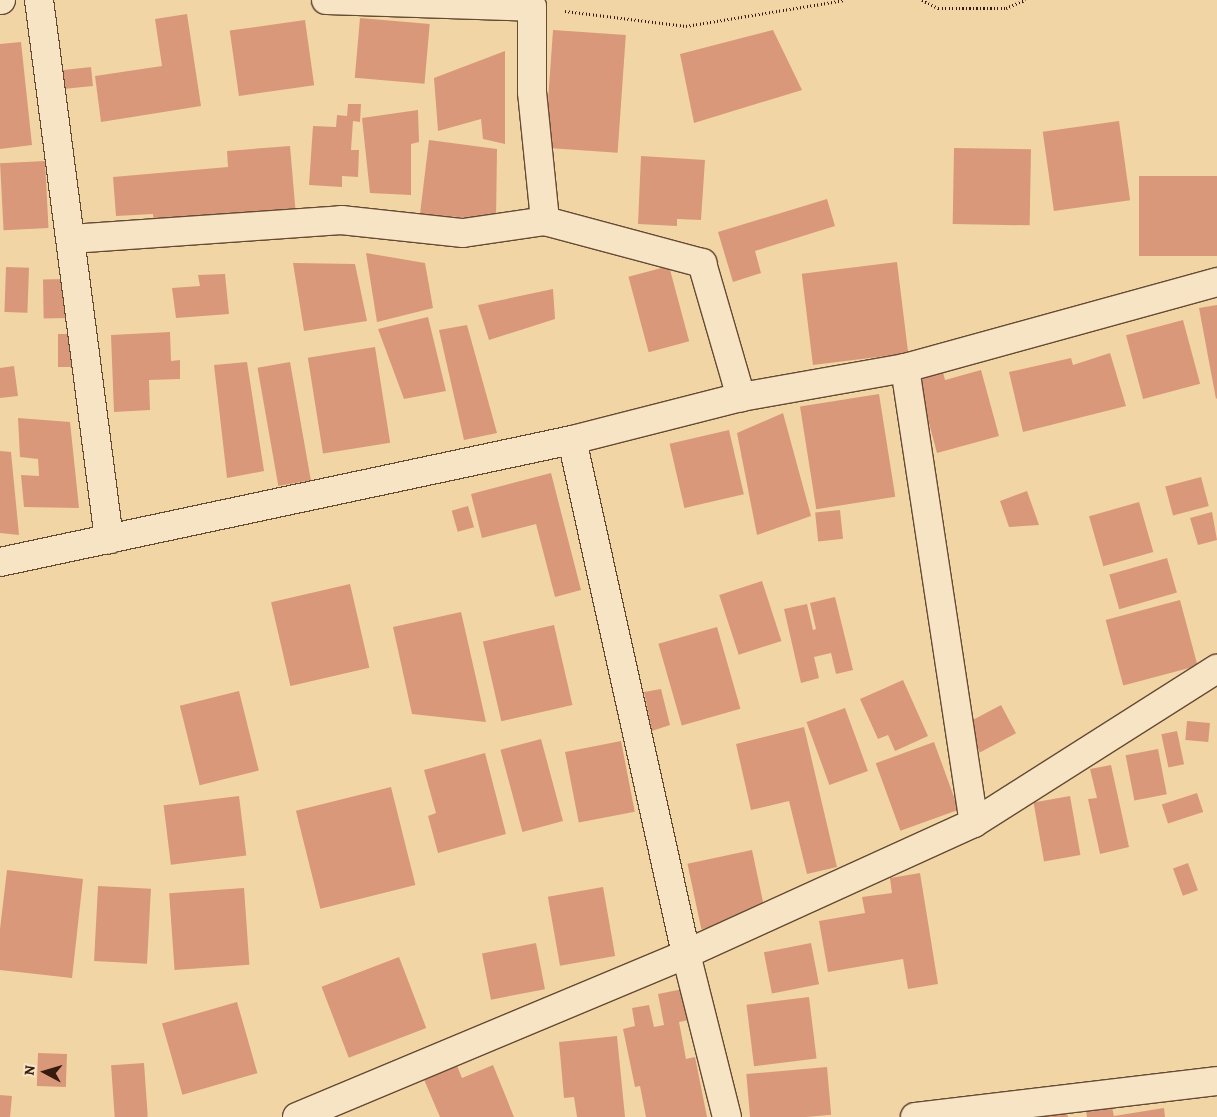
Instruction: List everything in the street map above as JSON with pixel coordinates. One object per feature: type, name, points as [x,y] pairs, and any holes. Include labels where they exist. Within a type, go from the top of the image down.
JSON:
[{"type":"street","points":[[39,0],[109,539]]},
{"type":"street","points":[[326,0],[532,3],[532,92],[545,221]]},
{"type":"street","points":[[71,239],[341,220],[463,233],[545,221],[702,263],[741,397]]},
{"type":"street","points":[[0,562],[572,440],[741,397],[905,368],[1217,282]]},
{"type":"street","points":[[905,368],[974,823]]},
{"type":"street","points":[[572,440],[686,954],[727,1117]]},
{"type":"street","points":[[297,1117],[686,954],[974,823],[1217,669]]},
{"type":"street","points":[[915,1117],[1217,1081]]},
{"type":"path","points":[[532,3],[686,26],[845,0]]},
{"type":"path","points":[[922,0],[938,8],[1006,8],[1025,0]]},
{"type":"building","points":[[187,14],[201,106],[101,122],[95,76],[162,66],[155,19]]},
{"type":"building","points":[[360,18],[430,24],[425,84],[355,78]]},
{"type":"building","points":[[305,20],[314,85],[239,96],[230,31]]},
{"type":"building","points":[[553,30],[626,35],[618,153],[545,148]]},
{"type":"building","points":[[773,30],[802,90],[694,123],[680,54]]},
{"type":"building","points":[[21,42],[32,145],[0,149],[0,44]]},
{"type":"building","points":[[505,51],[505,144],[483,139],[481,119],[438,131],[434,78]]},
{"type":"building","points":[[91,67],[93,86],[63,89],[61,70]]},
{"type":"building","points":[[348,104],[361,104],[360,122],[353,121],[351,150],[359,150],[358,177],[342,176],[342,187],[309,185],[313,126],[336,127],[337,115],[347,116]]},
{"type":"building","points":[[418,110],[419,142],[411,144],[411,195],[370,193],[362,118]]},
{"type":"building","points":[[1119,121],[1130,200],[1054,211],[1043,132]]},
{"type":"building","points":[[429,140],[497,149],[496,220],[420,214]]},
{"type":"building","points":[[290,146],[296,216],[154,227],[153,214],[116,216],[113,177],[228,167],[227,151]]},
{"type":"building","points":[[954,148],[1031,149],[1030,225],[953,224]]},
{"type":"building","points":[[641,156],[705,160],[701,220],[677,219],[677,226],[638,224]]},
{"type":"building","points":[[45,161],[49,228],[4,230],[0,163]]},
{"type":"building","points":[[1139,176],[1217,176],[1217,256],[1139,256]]},
{"type":"building","points":[[827,199],[835,226],[755,251],[761,273],[733,282],[718,232]]},
{"type":"building","points":[[366,253],[425,263],[433,308],[377,322]]},
{"type":"building","points":[[897,262],[908,353],[813,365],[802,274]]},
{"type":"building","points":[[293,263],[355,264],[367,321],[304,331]]},
{"type":"building","points":[[669,266],[689,341],[649,352],[628,277]]},
{"type":"building","points":[[6,267],[29,268],[27,313],[4,312]]},
{"type":"building","points":[[225,274],[229,314],[176,318],[172,288],[200,286],[198,275]]},
{"type":"building","points":[[43,279],[68,279],[69,318],[44,318]]},
{"type":"building","points":[[553,289],[555,319],[489,340],[478,305]]},
{"type":"building","points":[[1217,305],[1217,398],[1216,399],[1199,308]]},
{"type":"building","points":[[428,317],[446,391],[404,399],[378,329]]},
{"type":"building","points":[[1183,320],[1200,384],[1143,399],[1126,335]]},
{"type":"building","points":[[467,325],[497,433],[464,440],[439,330]]},
{"type":"building","points":[[170,332],[171,361],[180,360],[180,379],[149,380],[150,410],[114,412],[111,335]]},
{"type":"building","points":[[58,334],[73,334],[73,367],[58,367]]},
{"type":"building","points":[[375,347],[390,443],[323,453],[308,358]]},
{"type":"building","points":[[1110,353],[1126,406],[1023,432],[1009,372],[1071,358],[1073,365]]},
{"type":"building","points":[[247,362],[264,471],[227,478],[214,365]]},
{"type":"building","points":[[290,362],[311,480],[278,486],[258,368]]},
{"type":"building","points":[[14,366],[18,396],[0,398],[0,368]]},
{"type":"building","points":[[981,370],[999,436],[937,453],[917,379],[943,372],[945,380]]},
{"type":"building","points":[[879,394],[895,497],[816,509],[800,407]]},
{"type":"building","points":[[783,413],[811,516],[757,535],[737,433]]},
{"type":"building","points":[[18,418],[70,422],[79,508],[24,507],[21,475],[39,476],[38,459],[20,457]]},
{"type":"building","points":[[729,430],[744,494],[684,508],[670,444]]},
{"type":"building","points":[[0,451],[11,452],[19,535],[0,533]]},
{"type":"building","points":[[551,473],[581,590],[555,597],[536,524],[482,538],[471,494]]},
{"type":"building","points":[[1201,477],[1209,506],[1173,516],[1165,487]]},
{"type":"building","points":[[1027,491],[1039,525],[1009,527],[1000,501]]},
{"type":"building","points":[[1139,502],[1153,552],[1103,566],[1089,516]]},
{"type":"building","points":[[468,506],[474,527],[458,532],[452,511]]},
{"type":"building","points":[[840,510],[843,539],[818,541],[815,513]]},
{"type":"building","points":[[1212,512],[1217,540],[1198,545],[1190,518]]},
{"type":"building","points":[[1167,558],[1177,593],[1119,609],[1109,575]]},
{"type":"building","points":[[762,581],[781,641],[739,655],[719,595]]},
{"type":"building","points":[[350,584],[369,668],[290,686],[271,602]]},
{"type":"building","points":[[835,597],[853,670],[836,674],[831,653],[814,657],[819,678],[801,683],[784,609],[807,604],[813,630],[816,629],[810,603]]},
{"type":"building","points":[[1180,600],[1198,666],[1123,686],[1106,620]]},
{"type":"building","points":[[461,612],[486,722],[412,714],[393,627]]},
{"type":"building","points":[[554,625],[572,705],[501,721],[483,641]]},
{"type":"building","points":[[717,627],[740,709],[682,726],[658,644]]},
{"type":"building","points":[[903,680],[928,736],[895,751],[888,735],[878,739],[860,699]]},
{"type":"building","points":[[661,689],[670,725],[652,731],[644,692]]},
{"type":"building","points":[[239,691],[259,771],[200,785],[180,706]]},
{"type":"building","points":[[1001,705],[1016,733],[980,753],[965,724]]},
{"type":"building","points":[[845,708],[868,771],[829,785],[806,722]]},
{"type":"building","points":[[1187,721],[1210,723],[1208,742],[1185,740]]},
{"type":"building","points":[[804,727],[837,867],[807,874],[789,801],[751,810],[736,744]]},
{"type":"building","points":[[1177,731],[1184,764],[1168,768],[1161,734]]},
{"type":"building","points":[[541,739],[563,821],[522,832],[500,750]]},
{"type":"building","points":[[621,741],[635,812],[579,823],[565,752]]},
{"type":"building","points":[[934,742],[959,810],[900,831],[876,763]]},
{"type":"building","points":[[1158,749],[1167,794],[1134,800],[1126,755]]},
{"type":"building","points":[[485,753],[506,834],[438,853],[428,816],[436,813],[424,770]]},
{"type":"building","points":[[1111,765],[1129,847],[1100,854],[1088,799],[1097,798],[1090,769]]},
{"type":"building","points":[[391,787],[415,885],[320,909],[296,811]]},
{"type":"building","points":[[1197,793],[1203,812],[1168,823],[1162,804]]},
{"type":"building","points":[[239,796],[246,856],[171,865],[164,805]]},
{"type":"building","points":[[1070,796],[1080,855],[1044,862],[1034,802]]},
{"type":"building","points":[[752,850],[766,916],[701,929],[687,864]]},
{"type":"building","points":[[1188,863],[1198,890],[1183,896],[1173,868]]},
{"type":"building","points":[[7,870],[83,879],[72,978],[0,970],[0,929]]},
{"type":"building","points":[[920,873],[938,984],[908,989],[903,959],[828,972],[819,921],[865,913],[862,897],[892,893],[890,878]]},
{"type":"building","points":[[98,886],[151,889],[147,964],[94,961]]},
{"type":"building","points":[[603,887],[615,956],[560,966],[548,897]]},
{"type":"building","points":[[244,888],[249,965],[175,970],[169,893]]},
{"type":"building","points":[[536,943],[545,989],[491,1000],[482,953]]},
{"type":"building","points":[[811,943],[819,984],[772,993],[764,952]]},
{"type":"building","points":[[399,957],[426,1028],[349,1058],[322,987]]},
{"type":"building","points":[[683,989],[689,1020],[679,1022],[686,1059],[695,1057],[707,1117],[646,1117],[640,1086],[635,1087],[623,1029],[635,1026],[632,1008],[649,1005],[654,1027],[664,1025],[658,994]]},
{"type":"building","points":[[809,997],[817,1059],[754,1066],[746,1005]]},
{"type":"building","points":[[237,1002],[257,1073],[182,1095],[162,1023]]},
{"type":"building","points":[[617,1036],[625,1117],[577,1117],[574,1097],[564,1098],[559,1042]]},
{"type":"building","points":[[38,1053],[67,1054],[66,1087],[37,1086]]},
{"type":"building","points":[[455,1061],[462,1078],[493,1065],[514,1117],[440,1117],[422,1075]]},
{"type":"building","points":[[144,1063],[148,1117],[115,1117],[111,1065]]},
{"type":"building","points":[[827,1067],[831,1115],[806,1117],[750,1117],[746,1074]]},
{"type":"building","points":[[0,1095],[12,1096],[10,1117],[0,1117]]},
{"type":"building","points":[[1111,1101],[1114,1117],[1087,1117],[1085,1104]]},
{"type":"building","points":[[1066,1108],[1068,1117],[1026,1117]]},
{"type":"building","points":[[1164,1108],[1165,1117],[1114,1117],[1114,1116]]}]
